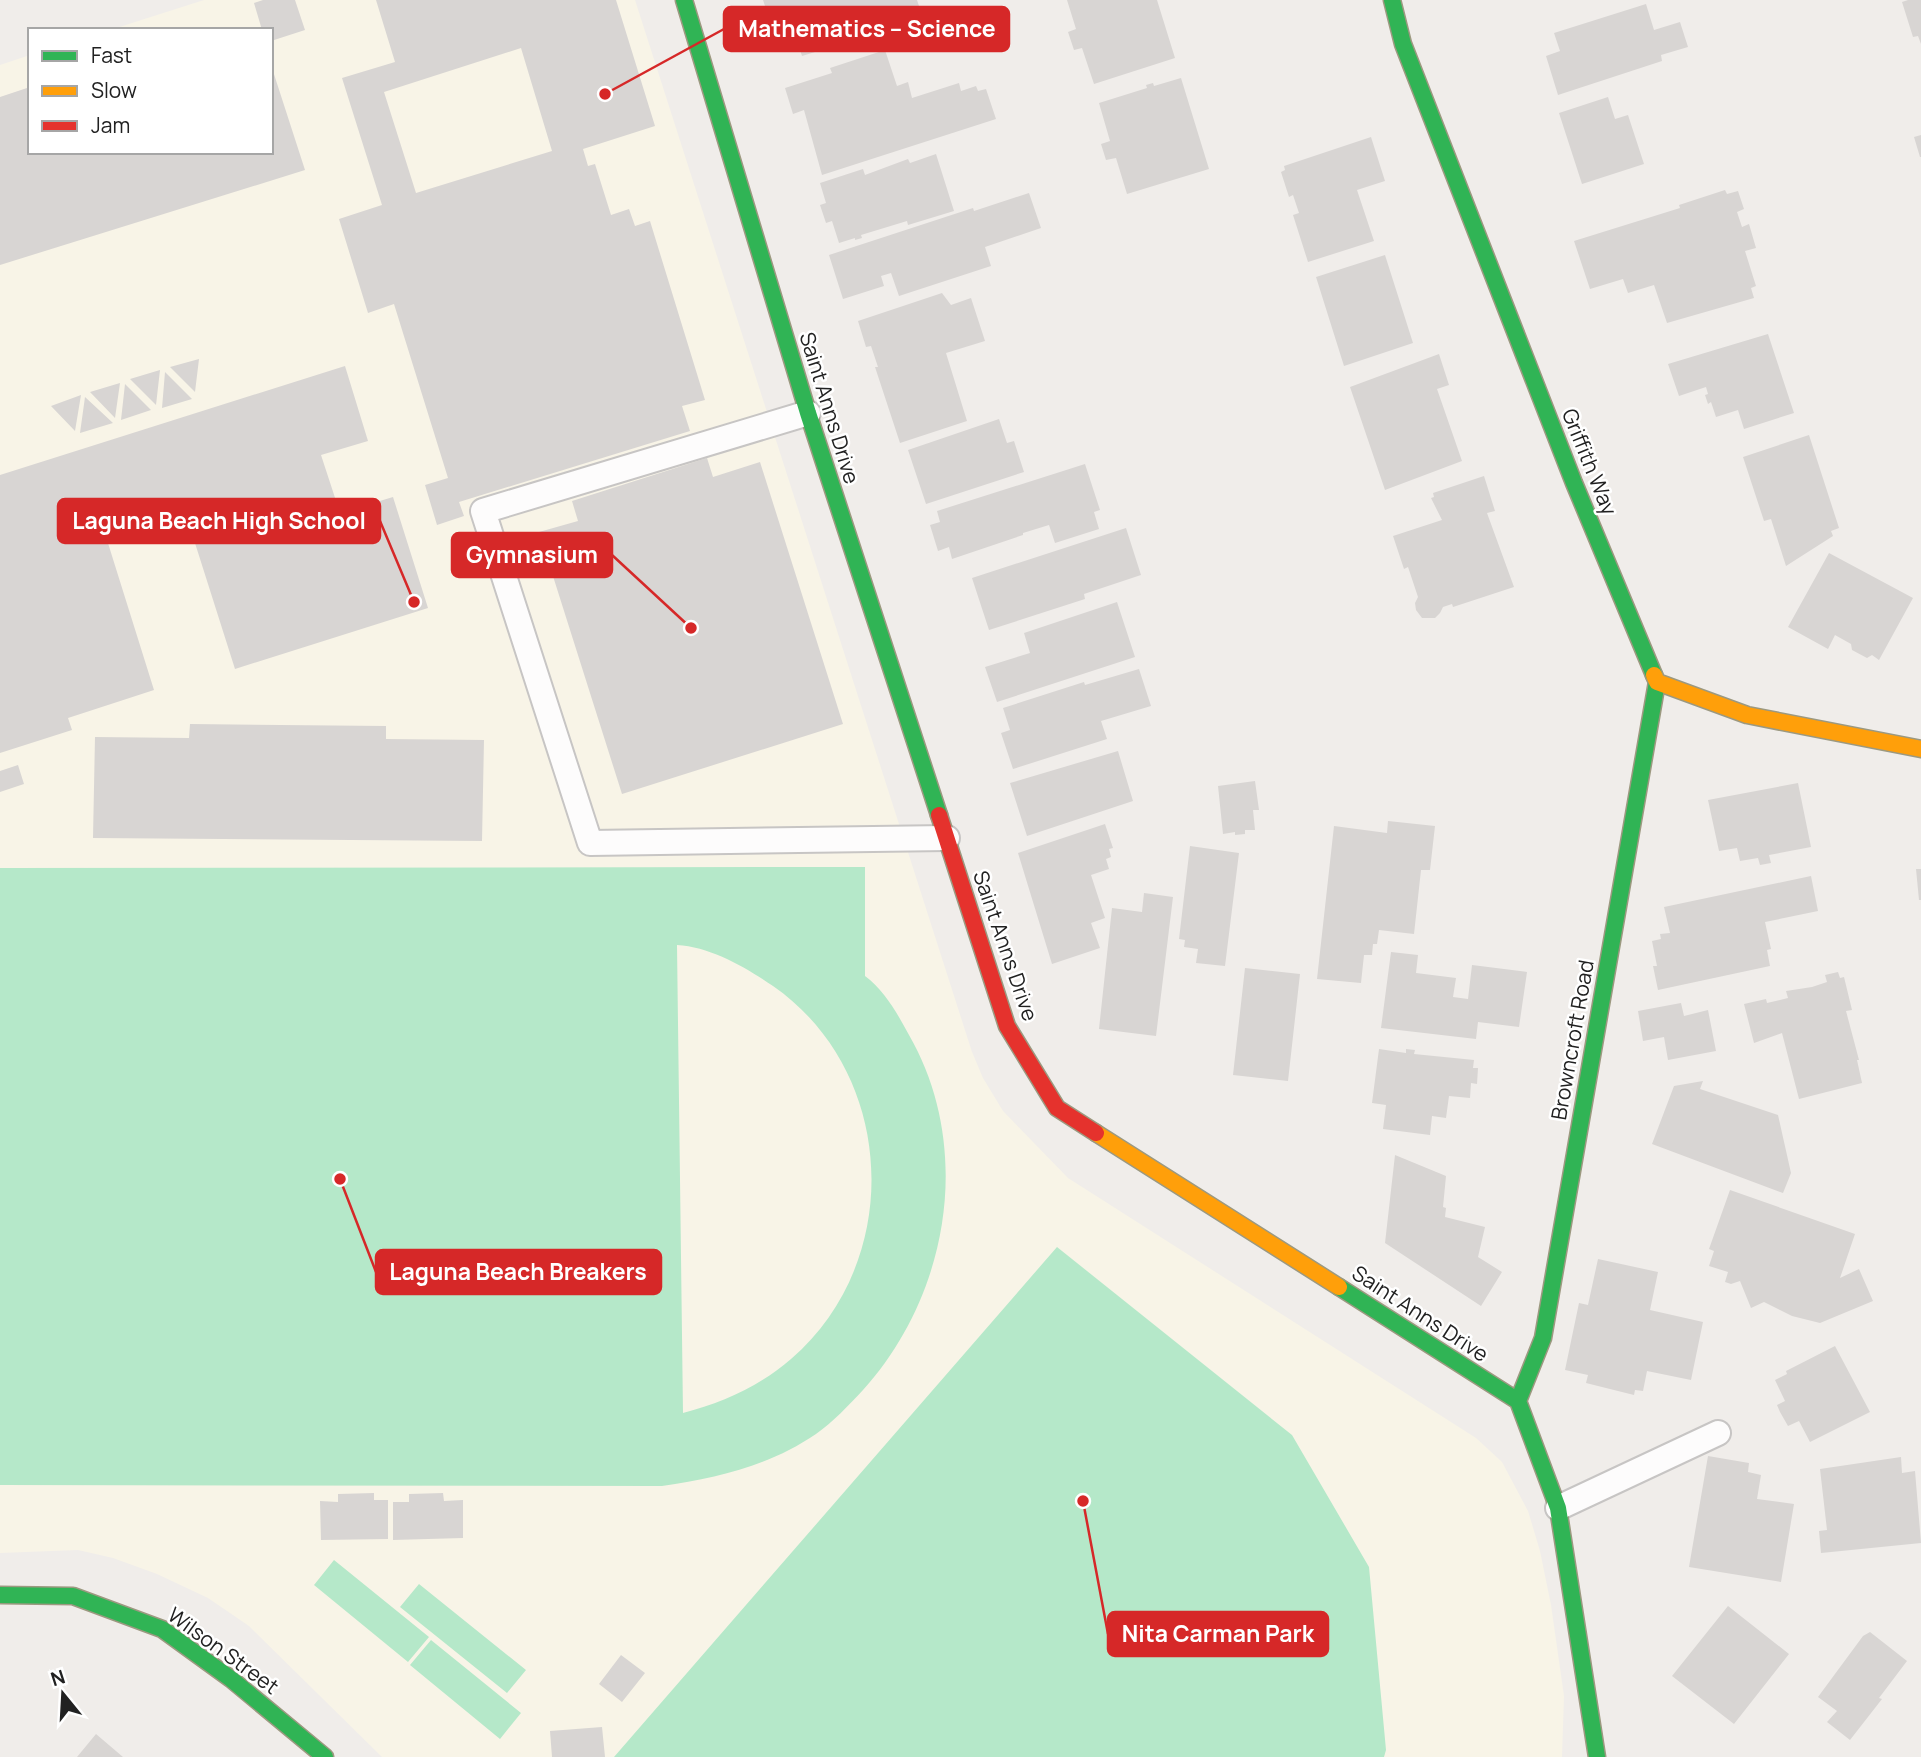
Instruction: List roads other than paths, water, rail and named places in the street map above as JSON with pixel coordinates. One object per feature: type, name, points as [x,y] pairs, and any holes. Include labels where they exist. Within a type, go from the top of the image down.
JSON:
[{"type":"street","name":"Saint Anns Drive","points":[[684,0],[808,413],[1007,1026],[1057,1108],[1518,1401]]},
{"type":"street","name":"Griffith Way","points":[[1392,0],[1403,44],[1569,470],[1657,682]]},
{"type":"street","points":[[1657,682],[1747,715],[1921,749]]},
{"type":"street","name":"Browncroft Road","points":[[1518,1401],[1543,1338],[1657,682]]},
{"type":"street","points":[[1518,1401],[1558,1508],[1597,1757]]},
{"type":"street","name":"Wilson Street","points":[[0,1595],[73,1596],[162,1629],[231,1679],[326,1757]]},
{"type":"lane","points":[[808,413],[483,511],[585,830],[590,843],[947,838]]},
{"type":"lane","points":[[1558,1508],[1718,1433]]},
{"type":"place","name":"Mathematics – Science","points":[[605,94]]},
{"type":"place","name":"Laguna Beach High School","points":[[414,602]]},
{"type":"place","name":"Gymnasium","points":[[691,628]]},
{"type":"place","name":"Laguna Beach Breakers","points":[[340,1179]]},
{"type":"place","name":"Nita Carman Park","points":[[1083,1501]]}]
